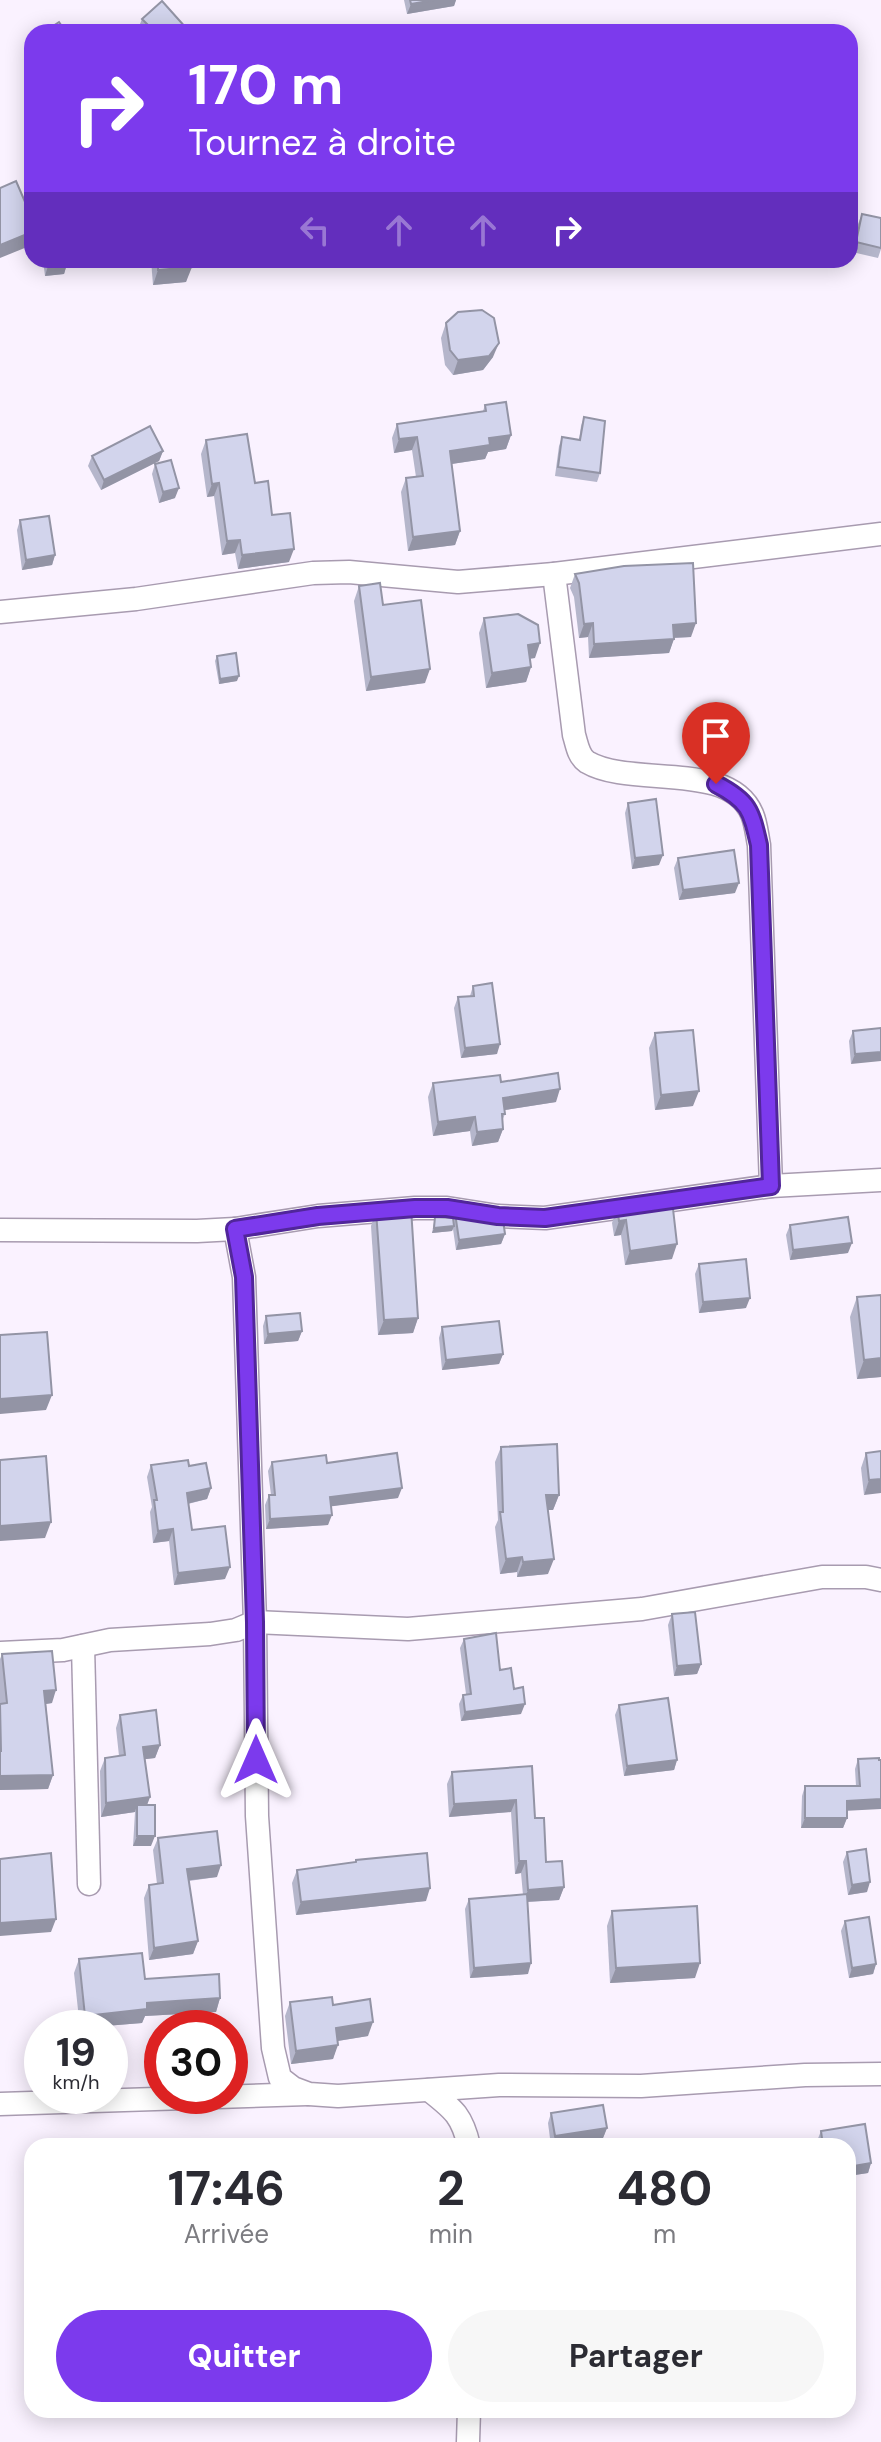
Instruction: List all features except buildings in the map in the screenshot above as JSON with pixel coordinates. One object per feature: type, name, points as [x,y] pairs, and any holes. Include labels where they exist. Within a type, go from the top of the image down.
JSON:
[{"type":"street","points":[[0,612],[136,599],[313,573],[349,572],[458,582],[554,574],[881,534]]},
{"type":"street","points":[[554,574],[574,735],[578,751],[585,761],[608,769],[716,784],[735,794],[752,813],[759,845],[771,1186]]},
{"type":"street","points":[[0,1230],[235,1229],[318,1216],[415,1208],[447,1208],[498,1216],[545,1218],[771,1186],[881,1180]]},
{"type":"street","points":[[235,1229],[244,1277],[255,1622],[257,1816],[273,2048],[280,2078],[293,2088],[309,2094]]},
{"type":"street","points":[[0,1653],[63,1650],[110,1640],[210,1634],[236,1630],[255,1622],[408,1629],[642,1609],[822,1577],[881,1580]]},
{"type":"street","points":[[83,1646],[89,1884]]},
{"type":"street","points":[[0,2104],[309,2094],[338,2096],[499,2085],[641,2086],[805,2075],[881,2074]]},
{"type":"street","points":[[429,2090],[463,2121],[467,2138]]},
{"type":"street","points":[[468,2442],[469,2418]]},
{"type":"route","points":[[256,1760],[255,1622],[244,1277],[235,1229],[318,1216],[415,1208],[447,1208],[498,1216],[545,1218],[771,1186],[759,845],[752,813],[735,794],[716,784]]}]
